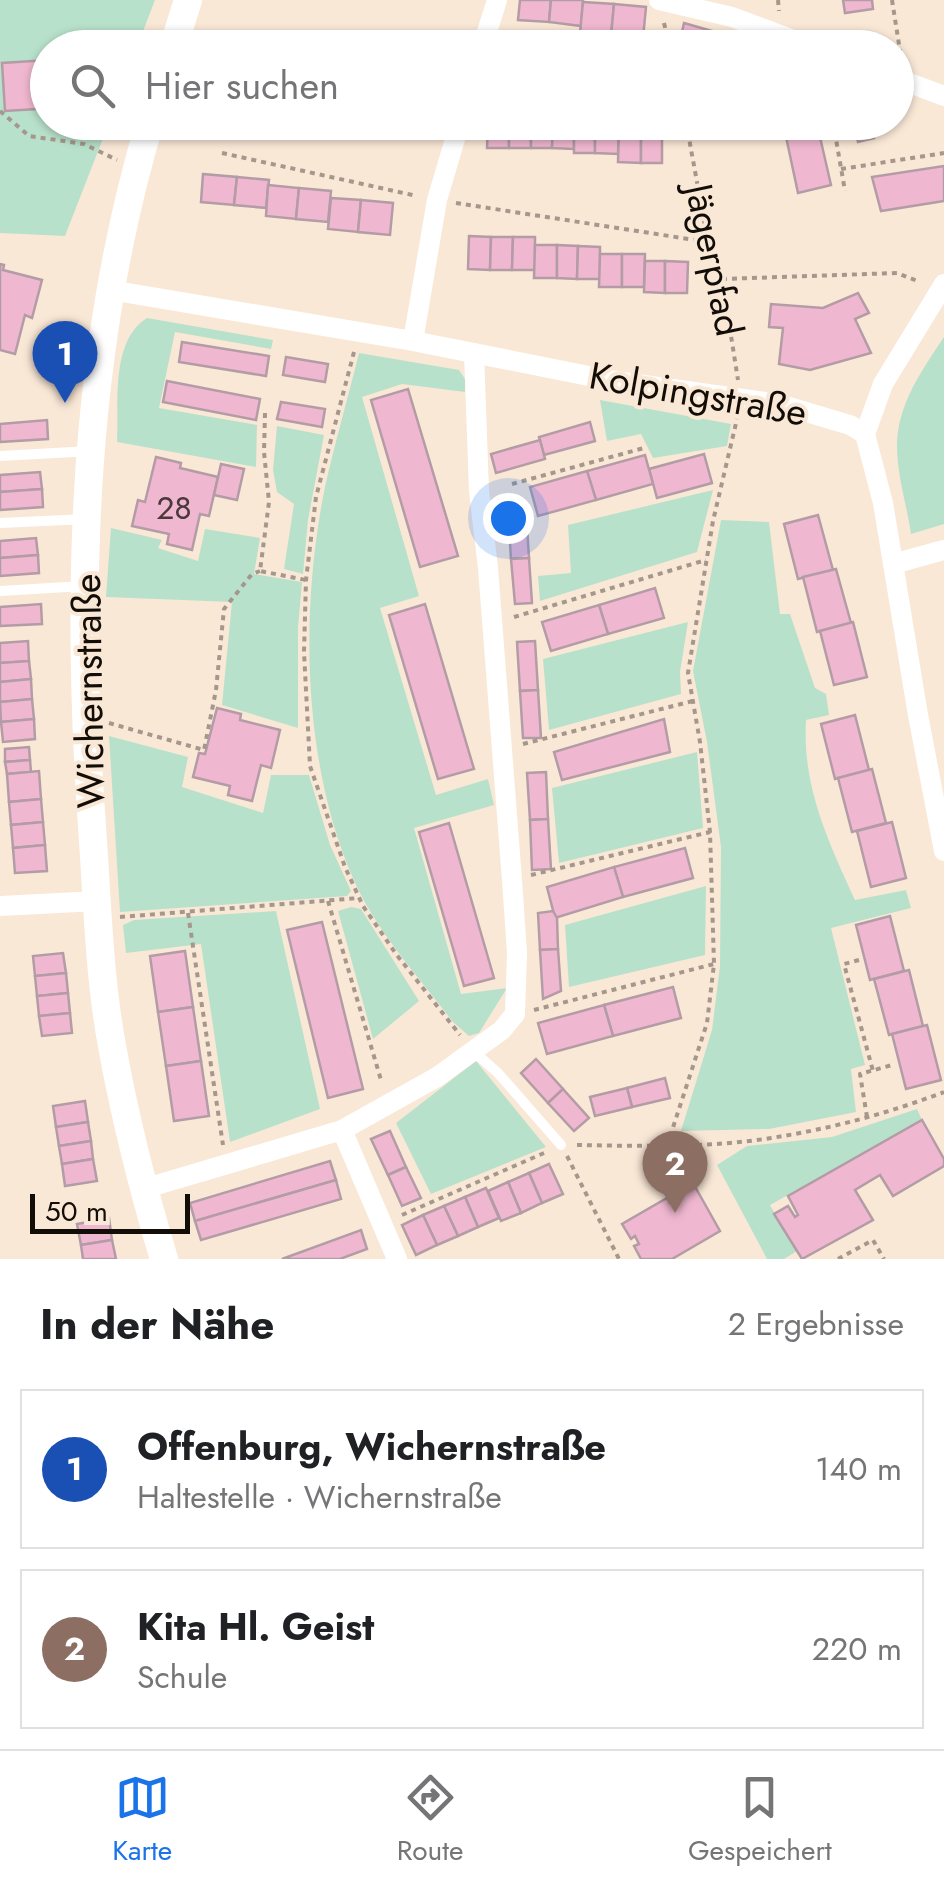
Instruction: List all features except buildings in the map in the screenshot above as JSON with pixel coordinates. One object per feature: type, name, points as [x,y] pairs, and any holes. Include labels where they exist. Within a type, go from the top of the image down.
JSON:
[{"type":"street","points":[[179,30],[188,0]]},
{"type":"street","points":[[488,30],[497,0]]},
{"type":"street","points":[[659,0],[732,16],[768,30]]},
{"type":"street","points":[[914,85],[944,96]]},
{"type":"street","name":"Wichernstraße","points":[[144,140],[110,290],[92,451],[84,586],[85,716],[98,910],[112,1042],[143,1189],[164,1259]]},
{"type":"street","points":[[413,341],[437,200],[455,140]]},
{"type":"street","points":[[942,287],[883,384],[865,434],[884,503],[944,852]]},
{"type":"street","name":"Kolpingstraße","points":[[110,290],[413,341],[609,380],[742,398],[819,414],[865,434]]},
{"type":"street","points":[[143,1189],[342,1130],[405,1097],[502,1030],[515,1014],[517,953],[504,749],[478,491],[474,353]]},
{"type":"street","points":[[893,564],[944,550]]},
{"type":"street","points":[[0,906],[98,910]]},
{"type":"street","points":[[342,1130],[396,1259]]},
{"type":"lane","points":[[0,456],[92,451]]},
{"type":"lane","points":[[0,524],[88,519]]},
{"type":"lane","points":[[0,591],[84,586]]},
{"type":"lane","points":[[473,1050],[562,1145]]},
{"type":"path","points":[[892,0],[895,30]]},
{"type":"path","points":[[0,112],[30,136]]},
{"type":"path","points":[[56,140],[84,144],[136,167]]},
{"type":"path","name":"Jägerpfad","points":[[689,140],[708,242],[722,279],[742,398]]},
{"type":"path","points":[[837,140],[844,191]]},
{"type":"path","points":[[222,153],[437,200],[708,242]]},
{"type":"path","points":[[841,169],[944,154]]},
{"type":"path","points":[[722,279],[897,273],[942,287]]},
{"type":"path","points":[[358,333],[316,497],[306,580],[304,652],[310,766],[359,898],[396,954],[473,1050]]},
{"type":"path","points":[[667,1146],[707,1023],[714,964],[710,832],[688,673],[706,560],[742,398]]},
{"type":"path","points":[[260,571],[269,502],[265,413]]},
{"type":"path","points":[[512,484],[644,448]]},
{"type":"path","points":[[490,624],[706,560]]},
{"type":"path","points":[[85,716],[204,750],[216,690],[224,609],[252,574],[260,571],[306,580]]},
{"type":"path","points":[[504,749],[694,701]]},
{"type":"path","points":[[512,880],[710,832]]},
{"type":"path","points":[[98,910],[188,912],[359,898]]},
{"type":"path","points":[[328,902],[381,1080]]},
{"type":"path","points":[[188,912],[226,1166]]},
{"type":"path","points":[[860,960],[844,964],[872,1071]]},
{"type":"path","points":[[515,1014],[714,964]]},
{"type":"path","points":[[867,1117],[860,1074],[892,1066]]},
{"type":"path","points":[[384,1223],[562,1145],[667,1146],[770,1138],[867,1117],[944,1092]]},
{"type":"path","points":[[562,1145],[619,1259]]},
{"type":"path","points":[[838,1259],[873,1240],[884,1259]]},
{"type":"green space","points":[[0,0],[155,0],[144,30],[30,30],[30,140],[102,140],[65,236],[0,233]]},
{"type":"green space","points":[[147,318],[273,340],[271,349],[175,332],[159,408],[257,425],[256,467],[117,442],[122,357],[135,328]]},
{"type":"green space","points":[[944,337],[944,524],[911,534],[899,468],[898,431],[912,388]]},
{"type":"green space","points":[[359,353],[459,370],[465,379],[465,392],[402,384],[362,397],[419,596],[380,608],[436,795],[488,779],[494,805],[414,828],[461,994],[507,988],[479,1033],[469,1036],[453,1022],[398,953],[362,897],[336,833],[315,735],[309,634],[317,534]]},
{"type":"green space","points":[[600,400],[731,424],[727,446],[653,458],[641,434],[607,441]]},
{"type":"green space","points":[[277,426],[324,435],[308,520],[303,574],[284,569],[294,504],[277,492],[273,470]]},
{"type":"green space","points":[[713,490],[697,552],[540,601],[538,576],[571,573],[568,525]]},
{"type":"green space","points":[[721,520],[769,522],[780,614],[790,614],[815,688],[826,694],[829,715],[806,720],[808,768],[827,835],[855,900],[906,890],[911,908],[831,928],[865,1065],[851,1069],[856,1112],[769,1129],[681,1131],[712,1030],[720,966],[721,847],[693,671]]},
{"type":"green space","points":[[111,528],[162,540],[158,548],[198,561],[205,529],[260,538],[254,574],[302,582],[298,728],[222,705],[232,602],[106,597]]},
{"type":"green space","points":[[688,622],[680,672],[681,694],[549,730],[543,659]]},
{"type":"green space","points":[[109,736],[188,757],[182,787],[263,813],[271,775],[309,775],[330,845],[351,891],[347,896],[120,912]]},
{"type":"green space","points":[[697,752],[703,828],[559,863],[552,788]]},
{"type":"green space","points":[[706,886],[705,955],[569,987],[565,925]]},
{"type":"green space","points":[[361,909],[419,1001],[373,1039],[338,911]]},
{"type":"green space","points":[[276,911],[320,1109],[230,1142],[201,944],[126,953],[123,925],[134,920]]},
{"type":"green space","points":[[476,1061],[546,1147],[431,1194],[396,1123]]},
{"type":"green space","points":[[917,1109],[922,1120],[770,1205],[797,1251],[784,1259],[767,1259],[717,1165],[747,1146],[832,1137]]},
{"type":"place","name":"Offenburg, Wichernstraße","points":[[65,403]]},
{"type":"place","name":"Kita Hl. Geist","points":[[675,1213]]}]
